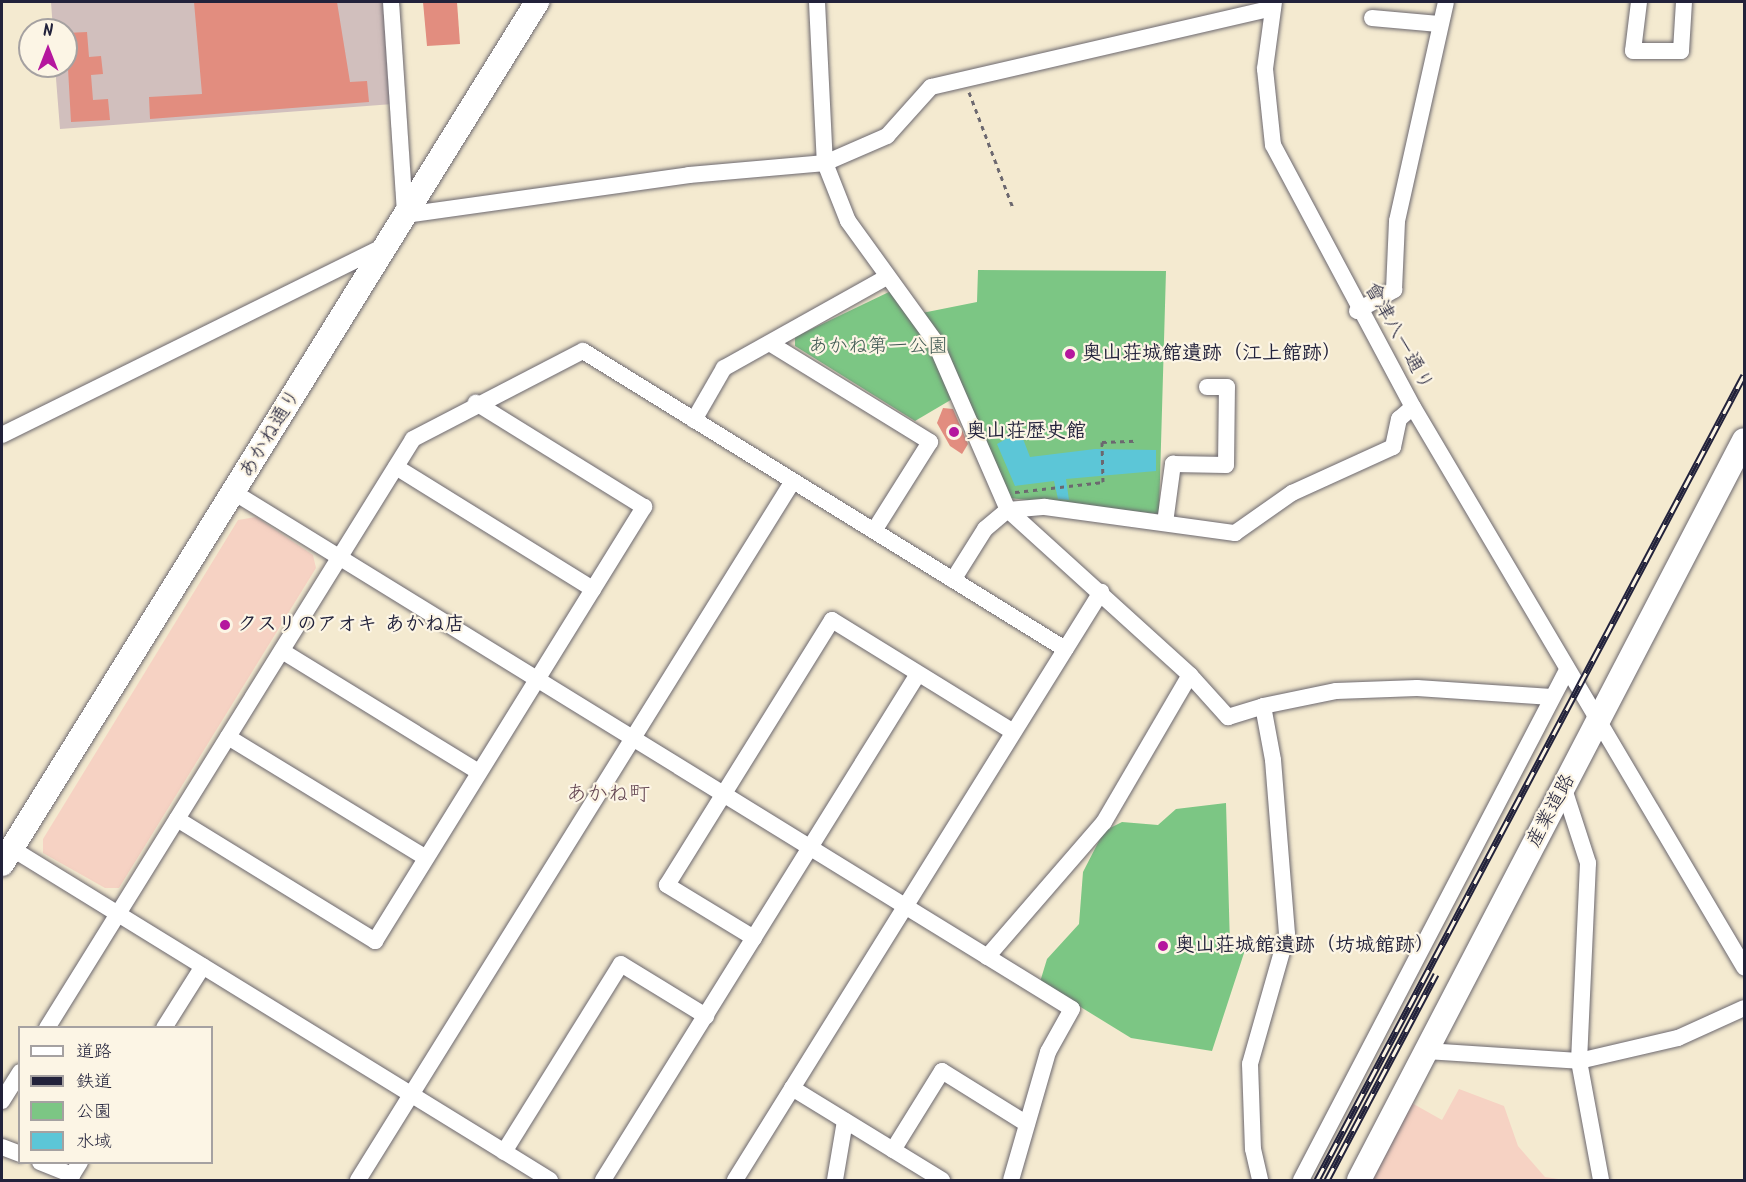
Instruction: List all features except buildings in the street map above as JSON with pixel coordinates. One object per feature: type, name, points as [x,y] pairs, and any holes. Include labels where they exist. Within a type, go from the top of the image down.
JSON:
[{"type":"street","points":[[391,2],[405,215],[689,175],[825,164],[887,136],[931,87],[1273,5]]},
{"type":"street","name":"あかね通り","points":[[6,856],[235,493],[383,247],[537,2]]},
{"type":"street","points":[[817,2],[825,164],[848,221],[934,340],[1008,510],[1190,675],[1228,717],[1263,706],[1336,691],[1417,688],[1552,697]]},
{"type":"street","points":[[1358,310],[1395,290],[1397,220],[1439,24],[1446,2]]},
{"type":"street","points":[[1639,2],[1633,51],[1681,51],[1684,2]]},
{"type":"street","name":"會津八一通り","points":[[1273,5],[1266,69],[1273,145],[1358,310],[1413,407],[1744,967]]},
{"type":"street","points":[[1372,18],[1439,24]]},
{"type":"street","points":[[2,435],[383,247]]},
{"type":"street","points":[[694,420],[724,368],[771,344],[887,277]]},
{"type":"street","points":[[771,344],[930,442],[874,531]]},
{"type":"street","points":[[48,1026],[413,439],[476,403],[583,351],[1065,649]]},
{"type":"street","points":[[1165,523],[1173,464],[1226,465],[1227,387],[1207,387]]},
{"type":"street","points":[[177,819],[375,941],[644,507],[476,403]]},
{"type":"street","points":[[953,580],[985,529],[1008,510],[1045,507],[1235,533],[1292,493],[1393,447],[1399,419],[1413,407]]},
{"type":"street","name":"産業道路","points":[[1359,1180],[1744,440]]},
{"type":"street","points":[[396,467],[593,589]]},
{"type":"street","points":[[358,1180],[793,481]]},
{"type":"street","points":[[235,493],[1071,1009],[1048,1052],[1011,1180]]},
{"type":"street","points":[[735,1180],[1101,592]]},
{"type":"street","points":[[754,938],[667,885],[832,620],[1013,732]]},
{"type":"street","points":[[282,651],[479,772]]},
{"type":"street","points":[[1301,1180],[1567,670]]},
{"type":"street","points":[[603,1180],[918,674]]},
{"type":"street","points":[[987,957],[1104,822],[1190,675]]},
{"type":"street","points":[[1260,1180],[1252,1149],[1250,1064],[1287,934],[1273,760],[1263,706]]},
{"type":"street","points":[[228,736],[426,858]]},
{"type":"street","points":[[1564,789],[1588,863],[1579,1061],[1601,1180]]},
{"type":"street","points":[[6,856],[118,914],[550,1180]]},
{"type":"street","points":[[504,1152],[621,964],[706,1016]]},
{"type":"street","points":[[165,1026],[202,966]]},
{"type":"street","points":[[1426,1051],[1579,1061],[1678,1038],[1744,1008]]},
{"type":"street","points":[[893,1150],[942,1071],[1027,1124]]},
{"type":"street","points":[[2,1101],[18,1075]]},
{"type":"street","points":[[792,1088],[942,1180]]},
{"type":"street","points":[[835,1180],[845,1121]]},
{"type":"street","points":[[2,1147],[18,1153]]},
{"type":"street","points":[[45,1164],[72,1175],[79,1164]]},
{"type":"path","points":[[965,79],[1012,208]]},
{"type":"path","points":[[1007,483],[1011,493],[1103,482],[1102,442],[1136,441]]},
{"type":"shaded area","points":[[51,2],[386,2],[393,104],[60,129],[56,78],[78,78],[78,18],[52,18]]},
{"type":"shaded area","points":[[256,517],[313,555],[316,568],[119,888],[105,888],[43,853],[43,839],[238,520]]},
{"type":"shaded area","points":[[1459,1089],[1504,1106],[1518,1146],[1545,1177],[1565,1180],[1367,1180],[1410,1102],[1442,1120]]},
{"type":"green space","points":[[978,270],[1166,271],[1159,514],[1009,498],[922,313],[977,302]]},
{"type":"green space","name":"あかね第一公園","points":[[891,291],[932,348],[954,398],[915,421],[795,346],[795,337]]},
{"type":"green space","points":[[1226,803],[1230,946],[1245,950],[1212,1051],[1131,1038],[1040,982],[1047,959],[1079,924],[1083,872],[1104,831],[1122,822],[1158,825],[1176,809]]},
{"type":"water","points":[[1020,431],[1030,457],[1095,449],[1156,450],[1156,471],[1066,479],[1069,500],[1058,499],[1054,481],[1015,486],[997,444]]},
{"type":"railway","points":[[1317,1180],[1744,375]]},
{"type":"railway","points":[[1327,1180],[1436,974]]},
{"type":"place","name":"奥山荘城館遺跡（江上館跡）","points":[[1070,354]]},
{"type":"place","name":"奥山荘歴史館","points":[[954,432]]},
{"type":"place","name":"クスリのアオキ あかね店","points":[[225,625]]},
{"type":"place","name":"奥山荘城館遺跡（坊城館跡）","points":[[1163,946]]},
{"type":"district","name":"あかね町","points":[[608,795]]}]
